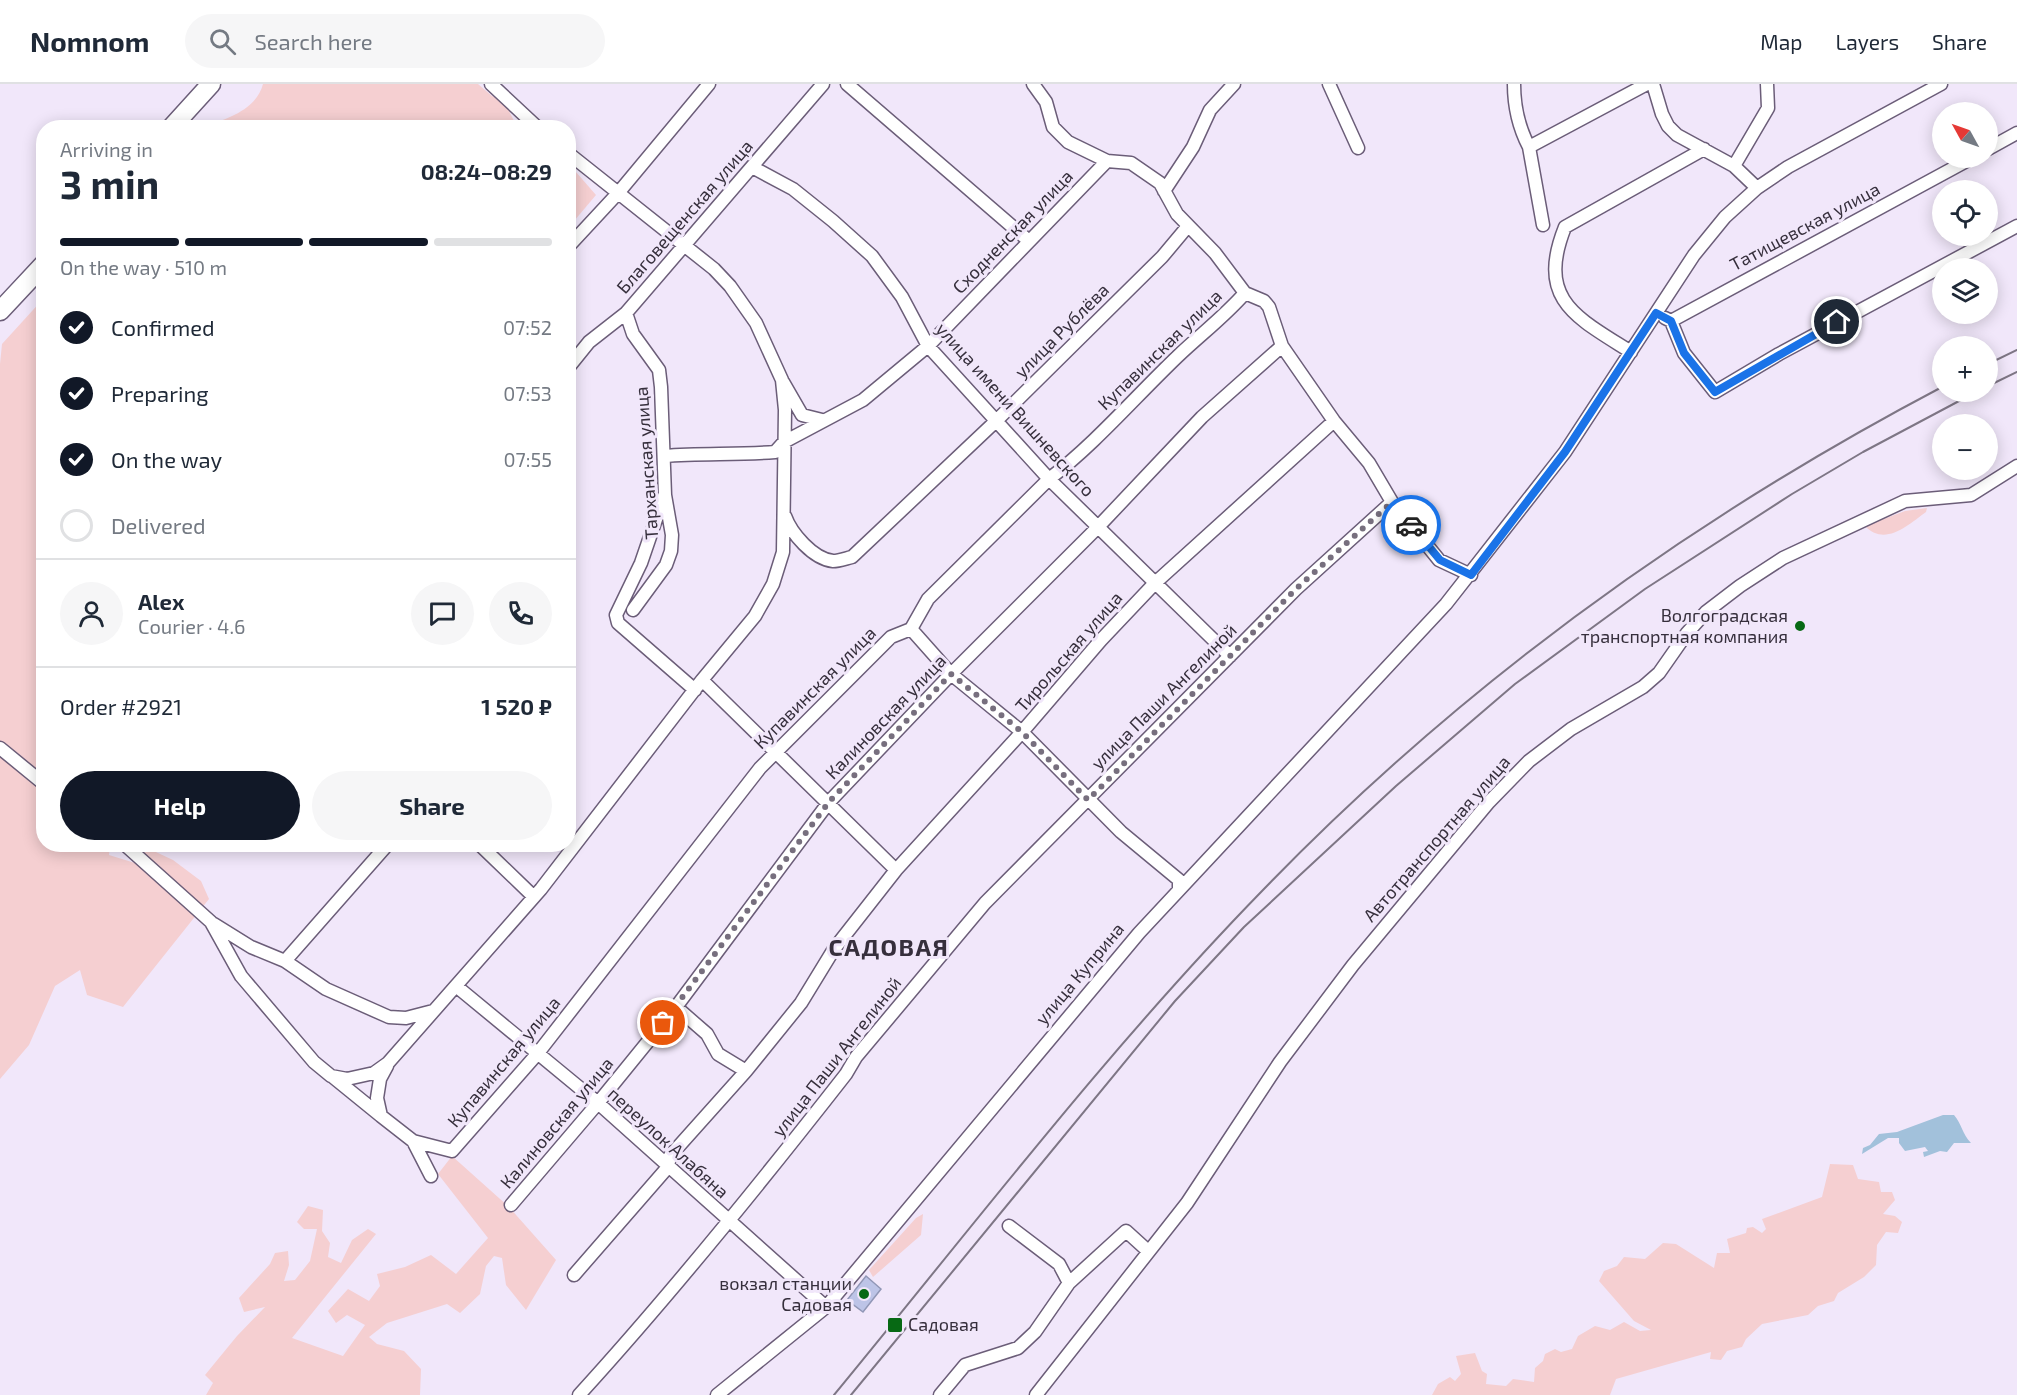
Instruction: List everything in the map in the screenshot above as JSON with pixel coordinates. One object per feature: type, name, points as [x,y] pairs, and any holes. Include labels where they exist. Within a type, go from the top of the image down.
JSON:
[{"type":"highway","points":[[178,120],[211,84]]},
{"type":"highway","points":[[0,311],[36,273]]},
{"type":"street","points":[[491,84],[529,120]]},
{"type":"street","points":[[576,238],[619,192],[709,84]]},
{"type":"street","name":"Благовещенская улица","points":[[576,358],[589,342],[626,313],[823,84]]},
{"type":"street","points":[[847,84],[1029,241]]},
{"type":"street","points":[[1033,84],[1046,102],[1053,128],[1068,142],[1107,161],[1131,163],[1160,183],[1177,214],[1215,253],[1245,293],[1269,307],[1282,346],[1334,421],[1368,463],[1392,502],[1440,560],[1471,575]]},
{"type":"street","points":[[1164,190],[1193,147],[1210,110],[1234,84]]},
{"type":"street","points":[[1329,84],[1358,148]]},
{"type":"street","points":[[1514,84],[1514,105],[1521,131],[1529,147],[1543,225]]},
{"type":"street","points":[[1529,147],[1647,84]]},
{"type":"street","points":[[1653,84],[1668,126],[1677,135],[1734,166],[1757,188]]},
{"type":"street","points":[[1734,166],[1768,108],[1767,84]]},
{"type":"street","name":"улица Куприна","points":[[717,1395],[826,1307],[1074,1009],[1179,890],[1471,575],[1565,452],[1694,255],[1725,218],[1757,188],[1848,133],[1941,84]]},
{"type":"street","points":[[1998,143],[2017,133]]},
{"type":"street","points":[[1631,352],[1584,322],[1569,307],[1559,290],[1553,269],[1557,247],[1565,227],[1704,149]]},
{"type":"street","points":[[576,159],[714,269],[744,305],[802,415],[822,420]]},
{"type":"street","name":"Сходненская улица","points":[[664,456],[775,452],[784,442],[863,400],[928,346],[1107,161]]},
{"type":"street","name":"улица имени Вишневского","points":[[752,167],[793,189],[872,256],[902,297],[928,346],[1049,479],[1230,656]]},
{"type":"street","name":"Татищевская улица","points":[[1671,321],[1954,168]]},
{"type":"street","name":"улица Рублёва","points":[[783,511],[789,527],[817,554],[832,561],[852,557],[996,421],[1162,257],[1188,226]]},
{"type":"street","points":[[1656,313],[1671,321],[1684,353],[1715,392],[1779,354],[2017,226]]},
{"type":"street","name":"Купавинская улица","points":[[413,1141],[452,1151],[538,1053],[775,750],[891,637],[911,629],[928,599],[1049,479],[1070,463],[1245,293]]},
{"type":"street","name":"Тарханская улица","points":[[626,313],[627,322],[633,334],[659,370],[664,456],[664,519],[671,551],[666,565],[633,610]]},
{"type":"street","name":"Калиновская улица","points":[[511,1205],[676,1007],[829,802],[951,674],[1098,527],[1202,417],[1282,346]]},
{"type":"street","points":[[576,843],[698,685],[755,616],[773,584],[783,552],[785,410],[782,380]]},
{"type":"street","name":"Тирольская улица","points":[[574,1275],[668,1167],[669,1156],[746,1071],[801,1003],[834,949],[896,870],[1022,732],[1101,640],[1155,583],[1334,421]]},
{"type":"street","name":"Автотранспортная улица","points":[[1036,1395],[1187,1203],[1280,1062],[1353,965],[1489,802],[1529,761],[1571,729],[1643,687],[1659,673],[1706,612],[1783,558],[1905,501],[1971,495],[2017,466]]},
{"type":"street","name":"улица Паши Ангелиной","points":[[579,1395],[729,1222],[846,1074],[856,1057],[985,903],[1296,589],[1392,502]]},
{"type":"street","name":"Тарханская улица","points":[[664,519],[616,615],[618,623],[698,685]]},
{"type":"street","points":[[911,629],[951,674],[1022,732],[1121,832],[1179,880],[1179,890]]},
{"type":"street","points":[[698,685],[775,750],[896,870]]},
{"type":"street","points":[[0,748],[36,777]]},
{"type":"street","points":[[135,852],[211,922],[251,947],[285,961],[326,989],[389,1017],[406,1018],[434,1010]]},
{"type":"street","points":[[285,961],[381,852]]},
{"type":"street","points":[[487,852],[534,897]]},
{"type":"street","points":[[331,1076],[347,1079],[361,1078],[374,1073],[388,1063],[534,897],[569,852]]},
{"type":"street","points":[[211,922],[241,976],[258,999],[314,1062],[413,1141],[431,1176]]},
{"type":"street","name":"переулок Алабяна","points":[[456,986],[598,1103],[826,1307]]},
{"type":"street","points":[[676,1007],[707,1034],[718,1054],[746,1071]]},
{"type":"street","points":[[381,1116],[377,1098],[380,1079],[388,1063]]},
{"type":"street","points":[[1008,1226],[1059,1264],[1070,1283]]},
{"type":"street","points":[[940,1395],[965,1365],[1018,1348],[1035,1332],[1070,1283],[1126,1232],[1148,1251]]},
{"type":"shaded area","points":[[263,84],[478,84],[492,96],[504,101],[514,120],[223,120],[246,108],[259,93]]},
{"type":"shaded area","points":[[576,172],[596,195],[576,219]]},
{"type":"shaded area","points":[[36,307],[36,852],[109,852],[109,855],[148,867],[144,852],[156,852],[173,860],[201,881],[209,899],[123,1007],[87,995],[80,970],[55,986],[29,1045],[0,1079],[0,364],[2,344]]},
{"type":"shaded area","points":[[1927,508],[1926,512],[1912,523],[1896,532],[1880,535],[1865,526],[1905,511]]},
{"type":"shaded area","points":[[452,1156],[509,1207],[556,1260],[526,1310],[506,1285],[502,1258],[494,1256],[486,1266],[480,1294],[460,1313],[447,1304],[387,1323],[369,1337],[377,1344],[404,1351],[421,1369],[420,1395],[206,1395],[213,1383],[205,1375],[237,1336],[265,1307],[244,1312],[239,1298],[270,1264],[275,1253],[288,1251],[289,1265],[284,1281],[295,1280],[310,1261],[317,1229],[304,1229],[297,1222],[308,1206],[323,1210],[322,1231],[330,1243],[328,1257],[341,1263],[352,1240],[368,1229],[376,1234],[292,1338],[343,1356],[365,1325],[347,1315],[336,1323],[328,1311],[348,1289],[369,1301],[380,1286],[377,1274],[405,1267],[431,1255],[456,1274],[488,1238],[438,1174]]},
{"type":"shaded area","points":[[1830,1164],[1853,1165],[1858,1179],[1879,1182],[1881,1192],[1892,1192],[1895,1200],[1883,1214],[1895,1216],[1902,1222],[1898,1233],[1886,1232],[1877,1245],[1876,1265],[1864,1277],[1838,1293],[1834,1301],[1818,1306],[1808,1315],[1762,1324],[1746,1339],[1742,1347],[1727,1351],[1721,1360],[1710,1359],[1711,1352],[1616,1379],[1610,1395],[1432,1395],[1438,1384],[1450,1377],[1455,1381],[1461,1374],[1456,1356],[1475,1353],[1482,1371],[1487,1374],[1486,1384],[1506,1386],[1513,1379],[1534,1382],[1535,1368],[1543,1361],[1545,1354],[1555,1349],[1561,1352],[1572,1349],[1578,1336],[1595,1326],[1610,1330],[1624,1322],[1640,1331],[1651,1330],[1634,1321],[1599,1281],[1604,1271],[1617,1266],[1624,1257],[1645,1259],[1663,1243],[1676,1244],[1714,1268],[1717,1253],[1730,1253],[1727,1239],[1746,1233],[1747,1228],[1753,1227],[1762,1233],[1766,1229],[1762,1219],[1822,1197]]},
{"type":"shaded area","points":[[923,1214],[921,1235],[873,1277],[869,1270],[916,1218]]},
{"type":"water","points":[[1943,1115],[1954,1115],[1971,1143],[1954,1143],[1947,1152],[1940,1151],[1924,1157],[1923,1152],[1928,1151],[1925,1147],[1905,1151],[1899,1143],[1899,1138],[1888,1138],[1862,1154],[1863,1148],[1870,1145],[1879,1134],[1897,1132]]},
{"type":"building","name":"вокзал станции Садовая","points":[[866,1276],[881,1289],[863,1312],[847,1300]]},
{"type":"railway","points":[[1998,359],[2017,350]]},
{"type":"railway","points":[[1998,381],[2017,372]]},
{"type":"railway","points":[[834,1395],[1043,1138],[1150,1012],[1262,891],[1337,816],[1416,745],[1582,612],[1668,551],[1758,493],[1849,438],[1932,392]]},
{"type":"railway","points":[[851,1395],[1175,1001],[1244,927],[1396,786],[1515,684],[1645,589],[1792,494],[1863,452],[1957,402]]},
{"type":"way so far","points":[[663,1023],[829,802],[951,674],[1022,732],[1088,800],[1296,589],[1392,502],[1411,525]]},
{"type":"place","name":"Волгоградская транспортная компания","points":[[1800,626]]},
{"type":"place","name":"вокзал станции Садовая","points":[[864,1294]]},
{"type":"place","name":"Садовая","points":[[895,1325]]},
{"type":"district","name":"САДОВАЯ","points":[[889,948]]},
{"type":"route","points":[[1411,525],[1440,560],[1471,575],[1565,452],[1656,313],[1671,321],[1684,353],[1715,392],[1837,322]]}]
